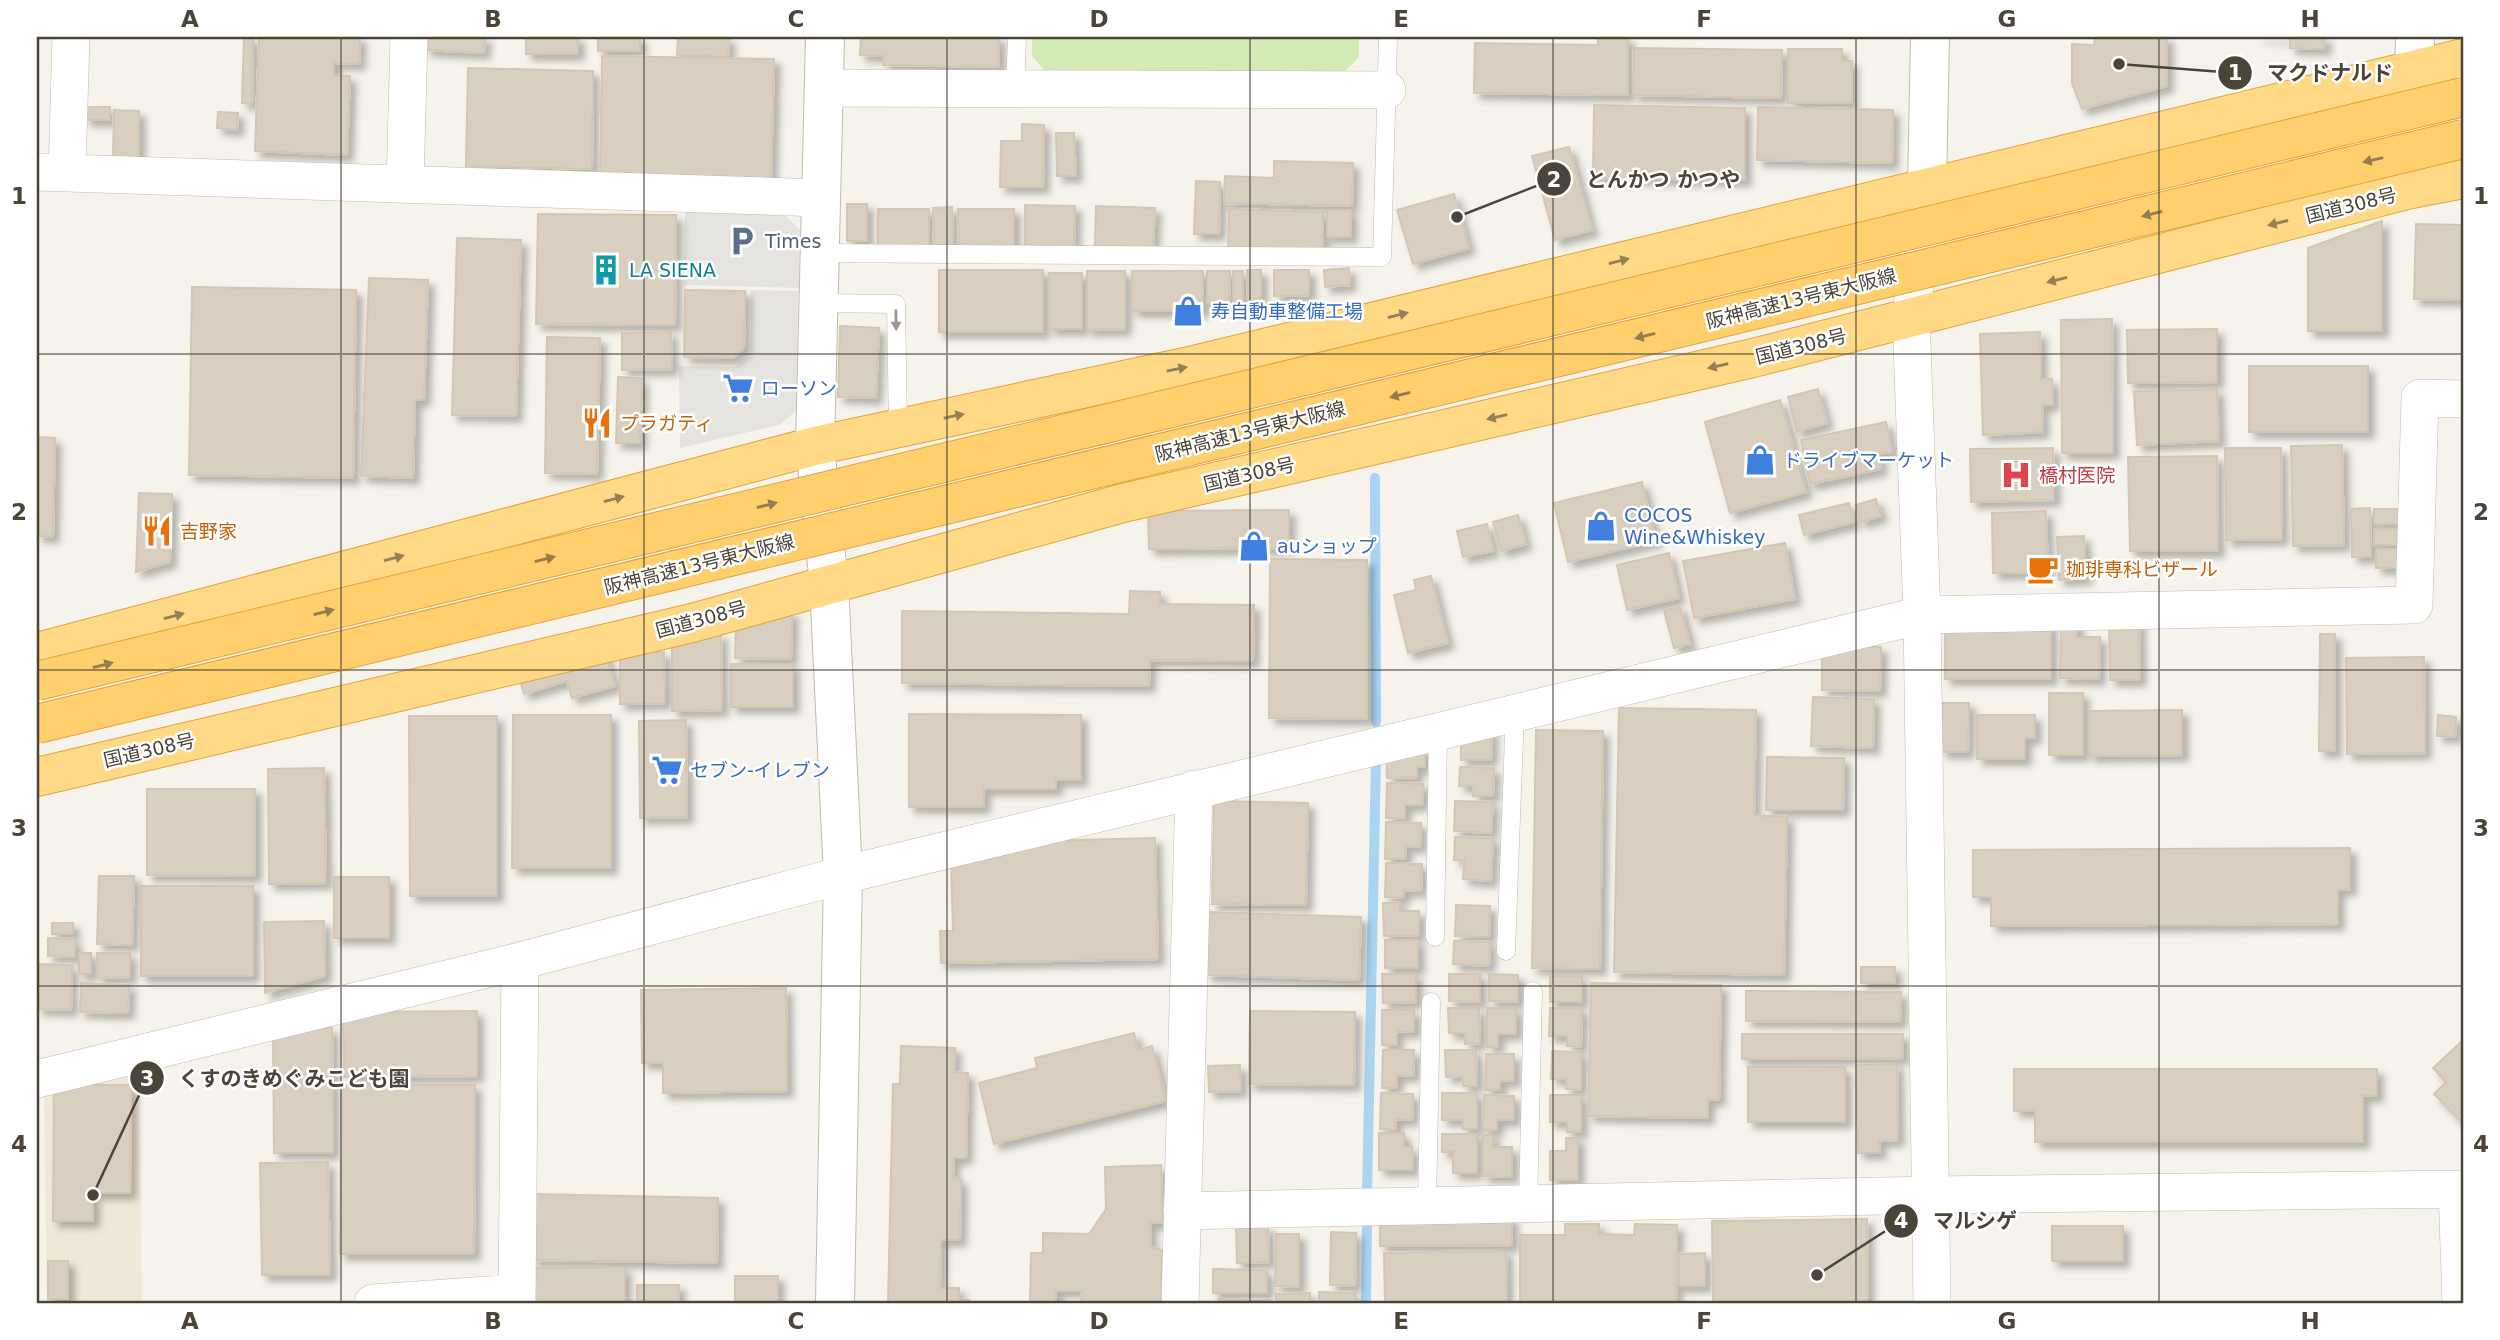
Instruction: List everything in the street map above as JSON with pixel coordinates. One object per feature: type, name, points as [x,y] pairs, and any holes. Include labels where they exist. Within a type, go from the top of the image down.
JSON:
[{"type":"highway","points":[[37,652],[815,446],[1194,365],[1927,186],[2415,52],[2463,58]]},
{"type":"highway","name":"阪神高速13号東大阪線","points":[[37,681],[2463,97]]},
{"type":"highway","name":"阪神高速13号東大阪線","points":[[37,724],[2463,139]]},
{"type":"highway","name":"国道308号","points":[[37,776],[692,623],[1124,503],[1740,361],[2411,189],[2463,179]]},
{"type":"street","points":[[71,37],[52,172],[821,198]]},
{"type":"street","points":[[405,185],[409,37]]},
{"type":"street","points":[[825,37],[815,446],[829,584],[843,875],[835,1303]]},
{"type":"street","points":[[1930,37],[1927,186],[1911,317],[1922,615],[1932,1303]]},
{"type":"street","points":[[2411,189],[2415,52]]},
{"type":"street","points":[[824,88],[1387,90]]},
{"type":"street","points":[[37,1079],[520,961],[843,875],[1922,615],[2414,605],[2420,398],[2463,398]]},
{"type":"street","points":[[1180,1303],[1194,789]]},
{"type":"street","points":[[373,1303],[517,1298],[520,961]]},
{"type":"street","points":[[1182,1211],[1931,1195],[2460,1189],[2461,1303]]},
{"type":"lane","points":[[1015,89],[1017,37]]},
{"type":"lane","points":[[821,253],[1382,257],[1388,37]]},
{"type":"lane","points":[[819,303],[896,304],[898,428]]},
{"type":"lane","points":[[1506,951],[1515,711]]},
{"type":"lane","points":[[1435,937],[1438,730]]},
{"type":"lane","points":[[1528,1204],[1533,990]]},
{"type":"lane","points":[[1427,1206],[1431,1002]]},
{"type":"shaded area","name":"Times","points":[[685,211],[782,212],[800,230],[799,288],[684,285]]},
{"type":"shaded area","points":[[751,290],[798,291],[796,411],[779,425],[680,448],[679,366],[735,367],[751,355]]},
{"type":"shaded area","points":[[139,1064],[142,1303],[47,1303],[44,1086]]},
{"type":"green space","points":[[1032,37],[1359,37],[1359,57],[1344,72],[1044,70],[1032,56]]},
{"type":"building","points":[[244,37],[253,37],[252,104],[242,103]]},
{"type":"building","points":[[259,37],[360,37],[359,64],[334,63],[334,75],[350,76],[347,155],[255,151]]},
{"type":"building","points":[[426,37],[485,37],[484,53],[425,50]]},
{"type":"building","points":[[526,37],[578,37],[578,54],[526,54]]},
{"type":"building","points":[[598,37],[640,37],[640,51],[598,51]]},
{"type":"building","points":[[678,37],[729,37],[728,57],[677,55]]},
{"type":"building","points":[[861,37],[999,37],[999,67],[883,65],[884,56],[860,55]]},
{"type":"building","points":[[1598,37],[1628,37],[1628,95],[1474,93],[1475,43],[1598,45]]},
{"type":"building","points":[[2095,37],[2167,37],[2167,86],[2082,109],[2072,83],[2072,44],[2094,45]]},
{"type":"building","points":[[2258,37],[2325,37],[2324,49],[2290,48],[2290,38]]},
{"type":"building","points":[[1634,48],[1782,50],[1781,98],[1633,95]]},
{"type":"building","points":[[1788,49],[1842,49],[1842,61],[1852,61],[1852,103],[1788,103]]},
{"type":"building","points":[[602,56],[774,59],[771,179],[600,176]]},
{"type":"building","points":[[468,68],[593,71],[592,169],[466,166]]},
{"type":"building","points":[[1594,105],[1745,108],[1745,180],[1593,178]]},
{"type":"building","points":[[85,107],[110,107],[110,120],[85,120]]},
{"type":"building","points":[[1758,107],[1893,110],[1892,163],[1757,160]]},
{"type":"building","points":[[114,110],[139,111],[139,161],[113,160]]},
{"type":"building","points":[[218,112],[238,113],[237,130],[217,128]]},
{"type":"building","points":[[1022,124],[1044,125],[1043,187],[1000,187],[1001,141],[1022,141]]},
{"type":"building","points":[[1056,133],[1074,133],[1076,176],[1057,176]]},
{"type":"building","points":[[1569,147],[1592,230],[1555,240],[1532,156]]},
{"type":"building","points":[[1274,161],[1353,163],[1352,206],[1224,203],[1225,176],[1274,178]]},
{"type":"building","points":[[1196,181],[1220,182],[1219,234],[1194,234]]},
{"type":"building","points":[[1454,194],[1469,248],[1413,264],[1397,210]]},
{"type":"building","points":[[847,204],[867,204],[867,241],[847,241]]},
{"type":"building","points":[[1025,205],[1075,206],[1074,248],[1025,247]]},
{"type":"building","points":[[1096,206],[1155,208],[1153,247],[1095,246]]},
{"type":"building","points":[[952,207],[953,248],[934,249],[933,208]]},
{"type":"building","points":[[878,209],[929,209],[929,250],[878,250]]},
{"type":"building","points":[[958,209],[1014,209],[1014,248],[959,248]]},
{"type":"building","points":[[1229,209],[1323,212],[1323,252],[1228,249]]},
{"type":"building","points":[[1327,210],[1351,210],[1351,237],[1327,237]]},
{"type":"building","name":"LA SIENA","points":[[538,214],[676,215],[675,325],[536,324]]},
{"type":"building","points":[[2382,221],[2382,331],[2308,331],[2308,248]]},
{"type":"building","points":[[2416,224],[2463,225],[2463,300],[2414,299]]},
{"type":"building","points":[[457,238],[521,240],[516,416],[452,415]]},
{"type":"building","points":[[1349,268],[1350,285],[1325,287],[1324,270]]},
{"type":"building","points":[[939,270],[1043,270],[1043,332],[939,332]]},
{"type":"building","points":[[1247,270],[1261,270],[1261,298],[1248,299]]},
{"type":"building","points":[[1274,270],[1309,270],[1309,295],[1274,296]]},
{"type":"building","points":[[1087,271],[1125,271],[1125,329],[1087,330]]},
{"type":"building","points":[[1132,271],[1203,271],[1203,311],[1132,311]]},
{"type":"building","points":[[1207,271],[1230,271],[1229,303],[1207,303]]},
{"type":"building","points":[[1233,271],[1243,271],[1243,301],[1233,301]]},
{"type":"building","points":[[1049,273],[1082,273],[1082,329],[1049,329]]},
{"type":"building","points":[[369,278],[428,280],[424,400],[415,400],[413,478],[361,476]]},
{"type":"building","points":[[192,287],[356,290],[353,478],[189,475]]},
{"type":"building","points":[[685,290],[745,291],[744,348],[733,358],[684,357]]},
{"type":"building","points":[[2112,319],[2113,453],[2062,453],[2061,320]]},
{"type":"building","points":[[840,326],[879,328],[876,398],[838,397]]},
{"type":"building","points":[[2217,329],[2217,382],[2128,383],[2127,330]]},
{"type":"building","points":[[671,332],[672,369],[622,370],[622,333]]},
{"type":"building","points":[[2040,332],[2041,379],[2052,379],[2053,405],[2042,405],[2043,432],[1983,435],[1980,334]]},
{"type":"building","points":[[547,337],[600,338],[597,474],[545,473]]},
{"type":"building","points":[[2249,366],[2368,366],[2368,432],[2249,432]]},
{"type":"building","points":[[618,377],[642,378],[640,443],[616,443]]},
{"type":"building","points":[[1818,389],[1827,423],[1797,432],[1788,397]]},
{"type":"building","points":[[2217,389],[2219,441],[2137,445],[2134,391]]},
{"type":"building","points":[[1780,400],[1806,492],[1730,513],[1705,422]]},
{"type":"building","points":[[1886,422],[1892,452],[1878,454],[1881,469],[1810,484],[1801,440]]},
{"type":"building","points":[[37,437],[55,438],[53,537],[37,536]]},
{"type":"building","points":[[2342,445],[2344,545],[2293,546],[2291,446]]},
{"type":"building","points":[[2053,448],[2054,500],[1971,502],[1970,449]]},
{"type":"building","points":[[2225,448],[2281,448],[2282,539],[2226,540]]},
{"type":"building","points":[[2217,456],[2218,551],[2130,551],[2128,457]]},
{"type":"building","points":[[1642,482],[1656,541],[1568,562],[1554,503]]},
{"type":"building","points":[[139,493],[172,494],[170,562],[136,572]]},
{"type":"building","points":[[1876,499],[1881,516],[1861,522],[1856,505]]},
{"type":"building","points":[[1849,503],[1854,522],[1804,535],[1799,515]]},
{"type":"building","points":[[2370,508],[2371,557],[2352,557],[2351,509]]},
{"type":"building","points":[[2374,509],[2403,509],[2403,524],[2374,524]]},
{"type":"building","points":[[1289,510],[1289,548],[1149,549],[1148,511]]},
{"type":"building","points":[[2046,511],[2048,572],[1993,573],[1992,513]]},
{"type":"building","points":[[1518,515],[1526,544],[1501,551],[1493,522]]},
{"type":"building","points":[[1487,524],[1493,551],[1463,557],[1457,531]]},
{"type":"building","points":[[2374,529],[2403,529],[2403,545],[2374,545]]},
{"type":"building","points":[[2084,536],[2086,578],[2059,580],[2057,537]]},
{"type":"building","points":[[1785,543],[1795,599],[1694,618],[1683,561]]},
{"type":"building","points":[[2376,549],[2401,549],[2402,568],[2376,568]]},
{"type":"building","points":[[1669,553],[1679,598],[1627,610],[1617,565]]},
{"type":"building","points":[[1270,559],[1367,560],[1367,719],[1269,718]]},
{"type":"building","points":[[1431,576],[1448,643],[1408,653],[1394,595],[1416,590],[1414,580]]},
{"type":"building","points":[[1130,591],[1160,592],[1160,604],[1254,605],[1253,661],[1150,660],[1149,686],[902,683],[902,611],[1129,614]]},
{"type":"building","points":[[1680,606],[1690,644],[1674,648],[1664,611]]},
{"type":"building","points":[[792,611],[791,659],[735,658],[736,622]]},
{"type":"building","points":[[2109,621],[2139,621],[2140,680],[2110,680]]},
{"type":"building","points":[[2061,622],[2077,622],[2077,637],[2100,637],[2099,679],[2060,678]]},
{"type":"building","points":[[1945,623],[2051,623],[2051,679],[1945,679]]},
{"type":"building","points":[[672,634],[721,634],[722,710],[672,711]]},
{"type":"building","points":[[2320,634],[2335,634],[2335,751],[2319,751]]},
{"type":"building","points":[[1822,647],[1881,647],[1880,691],[1822,690]]},
{"type":"building","points":[[605,652],[615,686],[572,698],[567,681],[524,694],[519,677]]},
{"type":"building","points":[[620,652],[664,652],[665,703],[620,704]]},
{"type":"building","points":[[2424,657],[2425,753],[2347,754],[2346,658]]},
{"type":"building","points":[[731,664],[793,664],[793,707],[731,707]]},
{"type":"building","points":[[2049,693],[2083,693],[2083,755],[2049,755]]},
{"type":"building","points":[[1813,697],[1874,699],[1873,748],[1811,746]]},
{"type":"building","points":[[1942,703],[1969,703],[1968,752],[1941,752]]},
{"type":"building","points":[[1619,708],[1756,710],[1754,815],[1787,817],[1784,975],[1614,972]]},
{"type":"building","points":[[2182,710],[2182,755],[2089,756],[2089,711]]},
{"type":"building","points":[[909,714],[1081,715],[1081,780],[1056,780],[1056,789],[984,789],[984,807],[909,807]]},
{"type":"building","points":[[513,715],[611,715],[611,868],[512,868]]},
{"type":"building","points":[[1977,715],[2035,715],[2035,738],[2025,738],[2025,759],[1977,759]]},
{"type":"building","points":[[2438,715],[2456,717],[2455,737],[2437,736]]},
{"type":"building","points":[[409,716],[497,716],[497,896],[410,896]]},
{"type":"building","points":[[686,720],[687,817],[640,818],[639,721]]},
{"type":"building","points":[[1461,730],[1492,730],[1491,760],[1461,760]]},
{"type":"building","points":[[1536,730],[1603,731],[1600,969],[1532,968]]},
{"type":"building","points":[[1386,747],[1425,747],[1425,766],[1417,767],[1417,777],[1387,778]]},
{"type":"building","points":[[1767,757],[1844,758],[1843,810],[1766,810]]},
{"type":"building","points":[[1460,767],[1494,768],[1493,796],[1473,796],[1474,786],[1459,786]]},
{"type":"building","points":[[324,768],[326,883],[269,884],[268,769]]},
{"type":"building","points":[[1387,783],[1423,784],[1422,805],[1405,805],[1405,819],[1386,818]]},
{"type":"building","points":[[147,789],[255,789],[255,876],[147,875]]},
{"type":"building","points":[[1214,801],[1308,803],[1306,905],[1212,904]]},
{"type":"building","points":[[1455,801],[1493,802],[1491,833],[1454,831]]},
{"type":"building","points":[[1386,822],[1421,823],[1420,847],[1406,846],[1405,859],[1385,859]]},
{"type":"building","points":[[1455,837],[1493,838],[1491,881],[1463,879],[1464,860],[1454,860]]},
{"type":"building","points":[[1155,838],[1158,959],[941,963],[940,931],[953,931],[951,860],[997,842]]},
{"type":"building","points":[[2350,848],[2350,889],[2338,890],[2338,924],[1991,926],[1991,897],[1973,897],[1973,850]]},
{"type":"building","points":[[1386,863],[1422,864],[1421,891],[1404,890],[1403,898],[1385,897]]},
{"type":"building","points":[[99,876],[134,876],[132,945],[97,944]]},
{"type":"building","points":[[334,877],[389,877],[389,938],[334,938]]},
{"type":"building","points":[[141,886],[253,886],[253,976],[141,976]]},
{"type":"building","points":[[1400,902],[1400,911],[1419,911],[1419,935],[1384,936],[1383,903]]},
{"type":"building","points":[[1456,905],[1490,906],[1489,937],[1455,936]]},
{"type":"building","points":[[1208,912],[1361,917],[1359,980],[1206,975]]},
{"type":"building","points":[[324,921],[325,976],[265,993],[264,922]]},
{"type":"building","points":[[52,923],[73,923],[73,934],[52,934]]},
{"type":"building","points":[[48,938],[75,939],[75,957],[48,956]]},
{"type":"building","points":[[1385,940],[1418,940],[1418,968],[1385,968]]},
{"type":"building","points":[[1454,941],[1490,942],[1489,966],[1453,964]]},
{"type":"building","points":[[79,953],[91,953],[91,974],[79,974]]},
{"type":"building","points":[[97,953],[130,953],[130,977],[97,978]]},
{"type":"building","points":[[37,964],[72,965],[71,1010],[37,1009]]},
{"type":"building","points":[[1861,967],[1895,967],[1895,983],[1861,983]]},
{"type":"building","points":[[1382,974],[1416,974],[1416,1002],[1383,1003]]},
{"type":"building","points":[[1449,974],[1480,974],[1480,1002],[1449,1001]]},
{"type":"building","points":[[1489,974],[1518,975],[1518,1002],[1489,1001]]},
{"type":"building","points":[[1550,976],[1582,976],[1582,1002],[1550,1002]]},
{"type":"building","points":[[81,983],[129,985],[128,1013],[80,1012]]},
{"type":"building","points":[[1591,983],[1721,985],[1719,1100],[1708,1099],[1708,1118],[1588,1116]]},
{"type":"building","points":[[786,988],[787,1091],[663,1093],[663,1063],[642,1063],[641,990]]},
{"type":"building","points":[[1746,991],[1901,992],[1900,1022],[1746,1021]]},
{"type":"building","points":[[1448,1008],[1479,1008],[1480,1043],[1465,1044],[1465,1033],[1449,1033]]},
{"type":"building","points":[[1487,1008],[1516,1008],[1516,1034],[1498,1034],[1498,1047],[1487,1047]]},
{"type":"building","points":[[1550,1008],[1582,1008],[1581,1047],[1567,1046],[1567,1036],[1549,1036]]},
{"type":"building","points":[[1382,1010],[1414,1010],[1414,1032],[1397,1031],[1397,1045],[1382,1045]]},
{"type":"building","points":[[477,1011],[477,1076],[344,1077],[343,1012]]},
{"type":"building","points":[[1250,1011],[1355,1012],[1354,1085],[1249,1084]]},
{"type":"building","points":[[273,1028],[332,1028],[333,1153],[274,1153]]},
{"type":"building","points":[[1134,1033],[1138,1050],[1152,1046],[1166,1101],[994,1144],[979,1083],[1037,1068],[1035,1058]]},
{"type":"building","points":[[1742,1034],[1903,1034],[1903,1058],[1742,1059]]},
{"type":"building","points":[[2463,1040],[2463,1124],[2434,1094],[2446,1082],[2433,1068]]},
{"type":"building","points":[[901,1046],[955,1048],[954,1072],[968,1073],[966,1158],[954,1158],[953,1177],[961,1180],[960,1240],[941,1240],[940,1288],[959,1288],[959,1299],[969,1300],[969,1303],[888,1303],[893,1084],[900,1084]]},
{"type":"building","points":[[1383,1050],[1414,1050],[1413,1076],[1397,1075],[1396,1088],[1382,1088]]},
{"type":"building","points":[[1445,1050],[1476,1050],[1477,1086],[1463,1086],[1462,1076],[1446,1077]]},
{"type":"building","points":[[1552,1051],[1581,1052],[1581,1090],[1566,1089],[1566,1079],[1551,1079]]},
{"type":"building","points":[[1486,1054],[1514,1054],[1514,1081],[1500,1080],[1500,1090],[1485,1090]]},
{"type":"building","points":[[1897,1064],[1898,1140],[1879,1141],[1880,1153],[1858,1153],[1856,1065]]},
{"type":"building","points":[[1240,1065],[1241,1091],[1209,1092],[1208,1066]]},
{"type":"building","points":[[1748,1067],[1845,1067],[1845,1122],[1748,1122]]},
{"type":"building","points":[[2014,1069],[2377,1069],[2377,1096],[2363,1096],[2363,1142],[2035,1142],[2035,1111],[2014,1111]]},
{"type":"building","points":[[54,1085],[131,1085],[130,1193],[93,1193],[93,1221],[53,1221]]},
{"type":"building","points":[[341,1085],[475,1085],[474,1254],[340,1254]]},
{"type":"building","points":[[1381,1093],[1413,1094],[1412,1120],[1396,1119],[1395,1130],[1380,1129]]},
{"type":"building","points":[[1442,1093],[1477,1093],[1477,1129],[1463,1129],[1463,1120],[1442,1120]]},
{"type":"building","points":[[1484,1095],[1514,1096],[1514,1120],[1497,1120],[1497,1130],[1483,1130]]},
{"type":"building","points":[[1550,1095],[1581,1095],[1581,1132],[1567,1132],[1567,1122],[1550,1122]]},
{"type":"building","points":[[1379,1133],[1404,1133],[1404,1147],[1412,1147],[1413,1170],[1379,1170]]},
{"type":"building","points":[[1442,1134],[1477,1134],[1477,1173],[1453,1173],[1453,1152],[1442,1152]]},
{"type":"building","points":[[1483,1135],[1493,1135],[1493,1147],[1512,1147],[1512,1177],[1483,1176]]},
{"type":"building","points":[[1566,1138],[1578,1138],[1578,1180],[1550,1180],[1550,1151],[1566,1151]]},
{"type":"building","points":[[328,1162],[330,1275],[262,1275],[260,1163]]},
{"type":"building","points":[[1161,1165],[1163,1223],[1150,1223],[1151,1247],[1162,1250],[1161,1303],[1081,1303],[1082,1291],[1056,1291],[1056,1303],[1030,1302],[1031,1253],[1043,1253],[1043,1233],[1089,1234],[1106,1209],[1105,1167]]},
{"type":"building","points":[[532,1194],[718,1198],[717,1263],[531,1260]]},
{"type":"building","points":[[1512,1217],[1512,1245],[1380,1246],[1380,1218]]},
{"type":"building","points":[[1867,1219],[1868,1303],[1713,1303],[1712,1221]]},
{"type":"building","points":[[1565,1224],[1599,1224],[1599,1234],[1634,1235],[1635,1224],[1677,1225],[1676,1303],[1520,1303],[1520,1235],[1565,1235]]},
{"type":"building","points":[[1236,1226],[1268,1226],[1269,1262],[1237,1263]]},
{"type":"building","points":[[2052,1226],[2123,1226],[2123,1261],[2052,1261]]},
{"type":"building","points":[[1331,1232],[1356,1233],[1355,1286],[1330,1285]]},
{"type":"building","points":[[1276,1234],[1299,1234],[1299,1287],[1275,1286]]},
{"type":"building","points":[[1506,1251],[1507,1303],[1385,1303],[1384,1253]]},
{"type":"building","points":[[1705,1253],[1705,1286],[1679,1286],[1679,1254]]},
{"type":"building","points":[[48,1261],[68,1261],[68,1299],[48,1299]]},
{"type":"building","points":[[535,1268],[625,1268],[625,1303],[535,1303]]},
{"type":"building","points":[[1213,1269],[1267,1270],[1267,1293],[1213,1293]]},
{"type":"building","points":[[735,1276],[778,1276],[778,1303],[735,1303]]},
{"type":"building","points":[[637,1285],[679,1285],[679,1302],[637,1303]]},
{"type":"building","points":[[1319,1292],[1355,1293],[1355,1303],[1319,1303]]},
{"type":"building","points":[[1310,1293],[1310,1303],[1276,1303],[1276,1294]]},
{"type":"building","points":[[1219,1299],[1267,1300],[1267,1303],[1219,1303]]},
{"type":"waterway","points":[[1375,478],[1376,722]]},
{"type":"waterway","points":[[1367,1194],[1376,759]]},
{"type":"waterway","points":[[1366,1303],[1367,1227]]},
{"type":"railway","points":[[37,687],[782,515],[2048,194],[2463,104]]},
{"type":"railway","points":[[37,708],[2463,124]]},
{"type":"place","name":"マクドナルド","points":[[2119,64]]},
{"type":"place","name":"とんかつ かつや","points":[[1457,217]]},
{"type":"place","name":"Times","points":[[742,241]]},
{"type":"place","name":"LA SIENA","points":[[606,270]]},
{"type":"place","name":"寿自動車整備工場","points":[[1188,311]]},
{"type":"place","name":"ローソン","points":[[738,388]]},
{"type":"place","name":"プラガティ","points":[[597,423]]},
{"type":"place","name":"ドライブマーケット","points":[[1760,460]]},
{"type":"place","name":"橋村医院","points":[[2016,475]]},
{"type":"place","name":"COCOS Wine&Whiskey","points":[[1601,526]]},
{"type":"place","name":"吉野家","points":[[157,531]]},
{"type":"place","name":"auショップ","points":[[1254,546]]},
{"type":"place","name":"珈琲専科ビザール","points":[[2043,569]]},
{"type":"place","name":"セブン-イレブン","points":[[667,770]]},
{"type":"place","name":"くすのきめぐみこども園","points":[[93,1195]]},
{"type":"place","name":"マルシゲ","points":[[1817,1275]]}]
